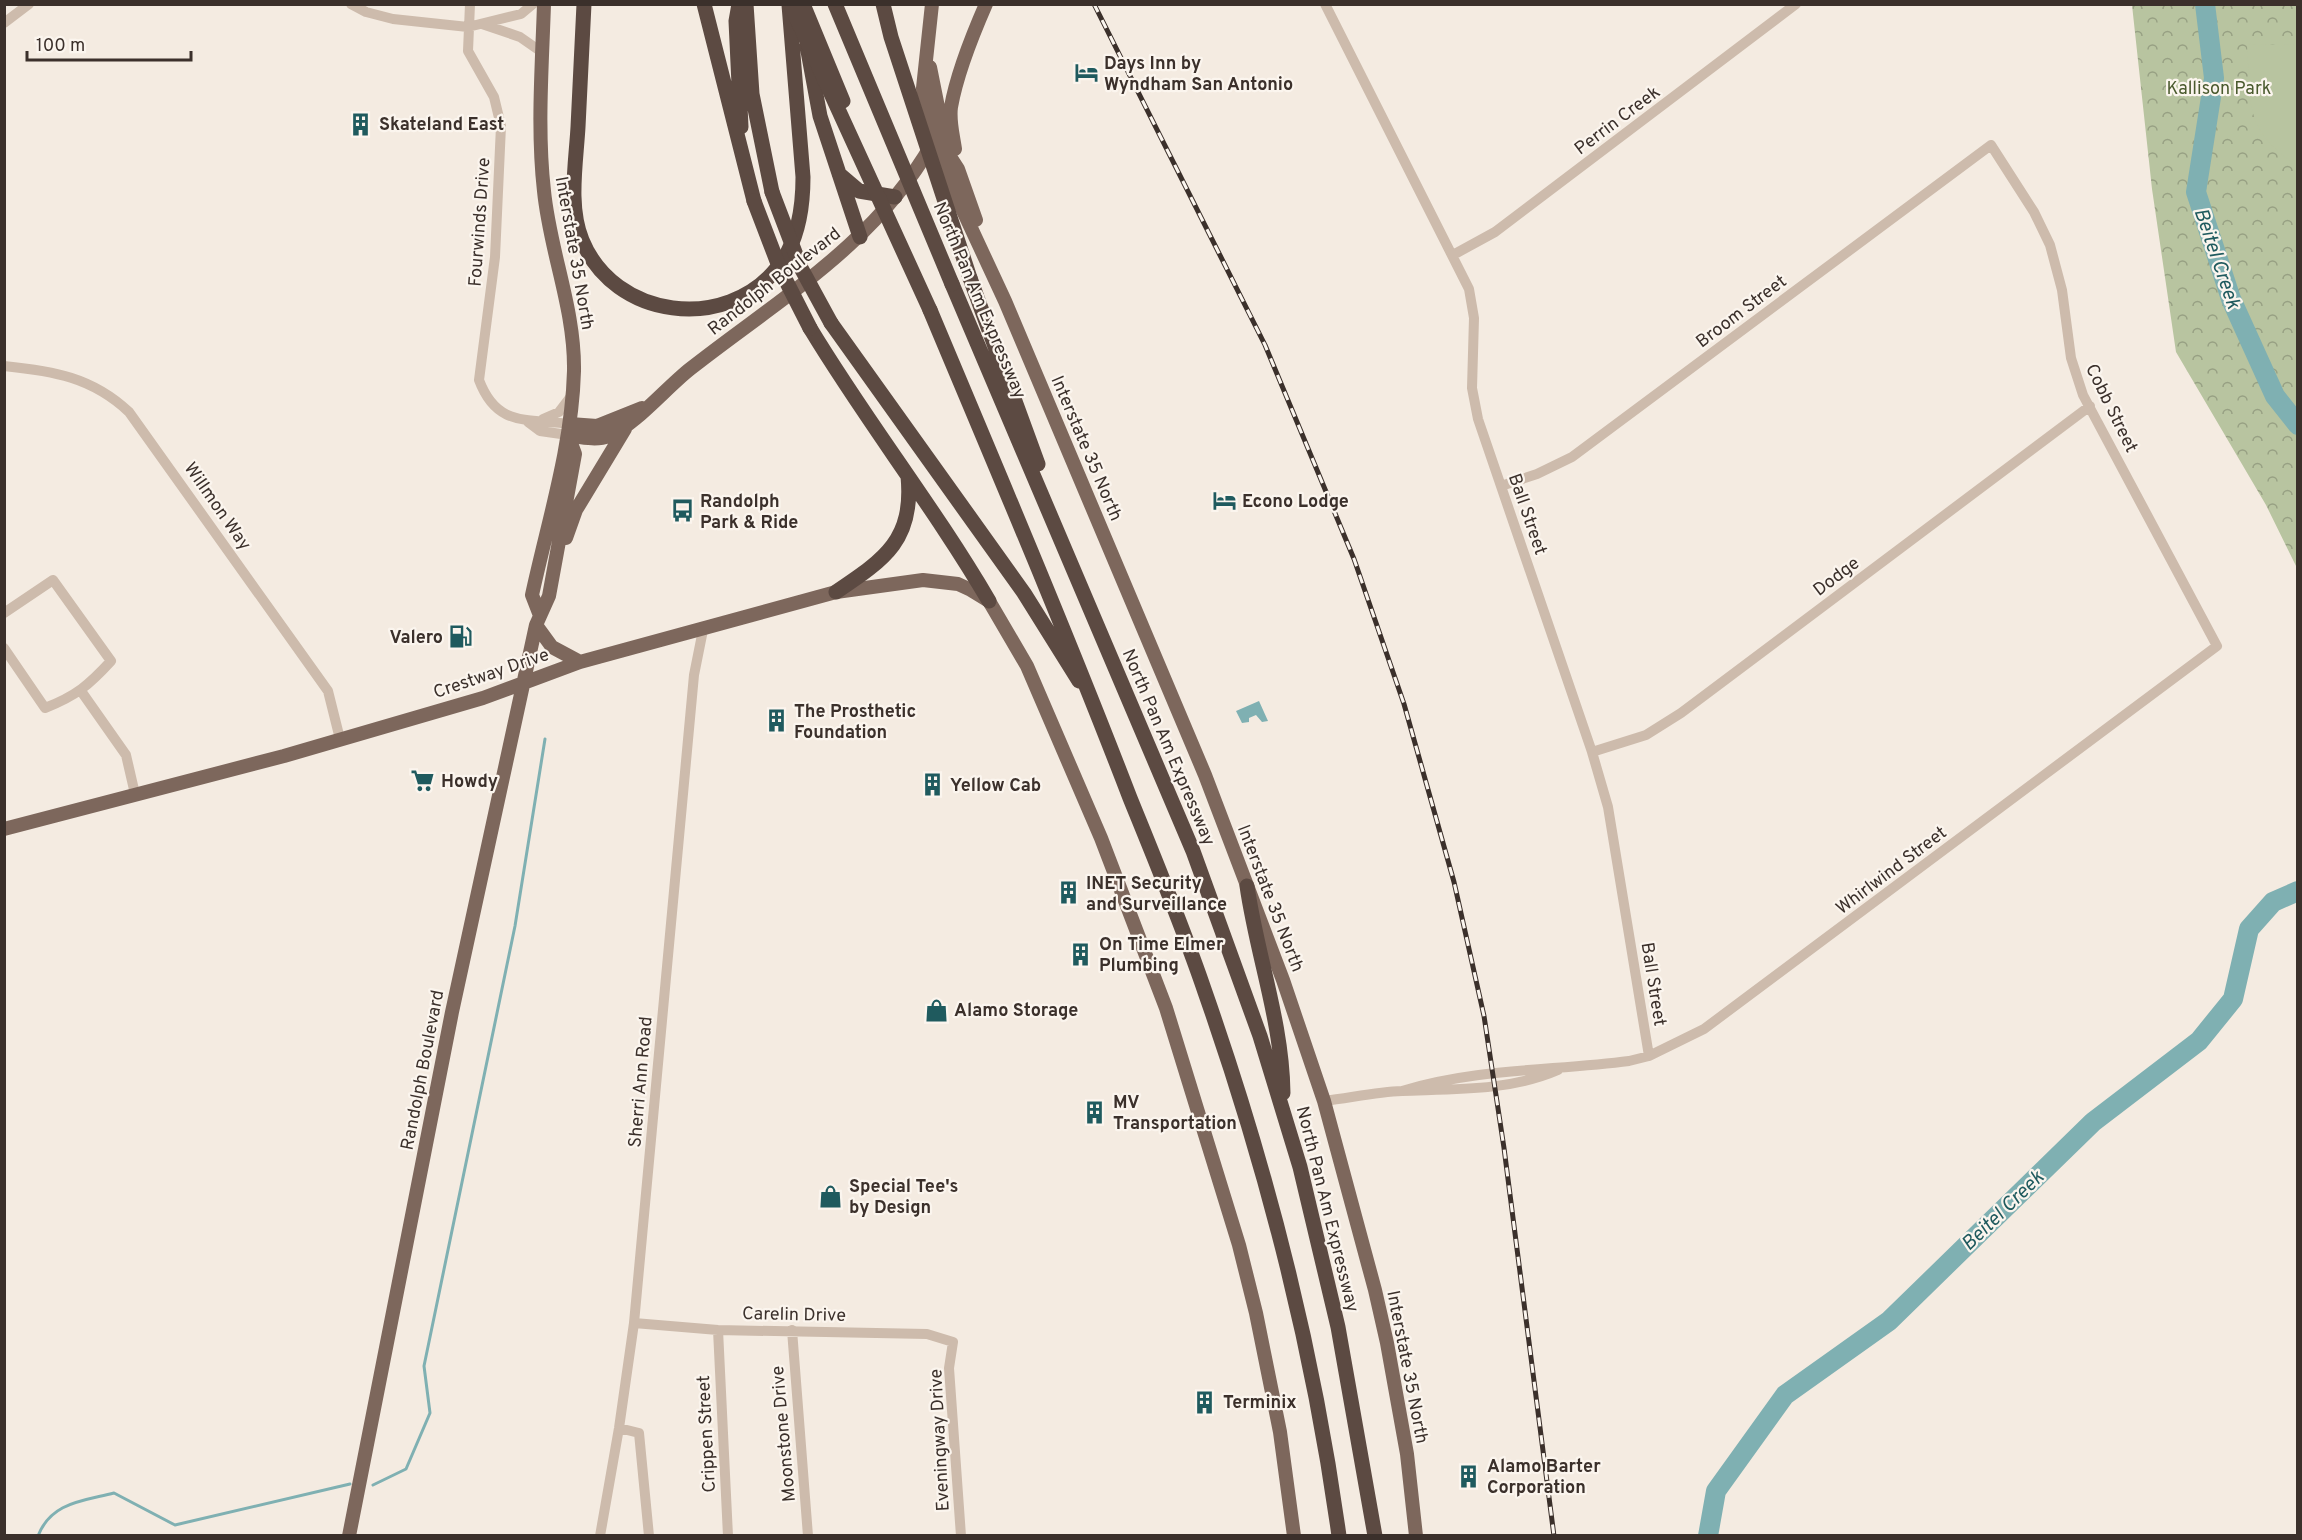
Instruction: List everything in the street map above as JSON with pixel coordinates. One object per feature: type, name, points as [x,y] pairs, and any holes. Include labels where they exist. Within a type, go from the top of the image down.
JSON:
[{"type":"highway","points":[[584,4],[575,176],[576,210],[582,240],[601,270],[628,293],[658,306],[700,309],[730,302],[770,277],[780,265],[799,222],[803,202],[803,177],[789,4]]},
{"type":"highway","points":[[704,4],[754,201],[780,269],[810,328],[837,372],[908,473],[989,601]]},
{"type":"highway","points":[[739,4],[736,21],[736,53],[743,153]]},
{"type":"highway","points":[[746,4],[752,94],[772,192],[801,268],[831,323],[1024,593],[1065,662],[1092,698]]},
{"type":"highway","points":[[789,4],[930,310]]},
{"type":"highway","points":[[805,4],[1092,698],[1205,992],[1250,1131],[1283,1255],[1332,1487],[1338,1536]]},
{"type":"highway","points":[[805,4],[807,52],[820,116],[860,237]]},
{"type":"highway","name":"North Pan Am Expressway","points":[[835,4],[1193,851],[1242,983],[1283,1111],[1338,1327],[1375,1536]]},
{"type":"highway","points":[[883,4],[891,37],[970,278],[1086,602]]},
{"type":"highway","points":[[839,174],[858,191],[895,197]]},
{"type":"highway","points":[[836,592],[877,564],[894,546],[903,531],[908,513],[908,473]]},
{"type":"highway","points":[[1247,886],[1253,926],[1269,985],[1282,1053],[1283,1111]]},
{"type":"main road","name":"Interstate 35 North","points":[[544,4],[540,120],[544,193],[573,342],[572,395],[566,427]]},
{"type":"main road","name":"Interstate 35 North","points":[[932,4],[923,88],[924,107],[932,144],[1005,301],[1205,775],[1324,1101],[1376,1290],[1407,1454],[1416,1536]]},
{"type":"main road","points":[[958,169],[951,124],[951,108],[962,66],[986,4]]},
{"type":"main road","name":"Interstate 35 North","points":[[928,53],[937,112],[947,152],[958,169],[1005,301]]},
{"type":"main road","name":"Randolph Boulevard","points":[[566,427],[597,438],[627,427],[647,406],[690,369],[822,272],[860,237],[913,177],[932,144]]},
{"type":"main road","name":"Randolph Boulevard","points":[[566,427],[597,426],[647,406]]},
{"type":"main road","name":"Randolph Boulevard","points":[[349,1536],[452,1012],[538,619],[549,596],[553,576],[574,454],[566,427]]},
{"type":"main road","name":"Randolph Boulevard","points":[[538,619],[532,595],[566,427]]},
{"type":"main road","points":[[553,576],[576,510],[627,427]]},
{"type":"main road","name":"Crestway Drive","points":[[4,829],[340,739],[525,683],[580,662],[836,592],[923,580],[941,581],[958,584],[989,601]]},
{"type":"main road","points":[[989,601],[1027,666],[1060,737],[1135,921],[1166,1008],[1239,1245],[1256,1313],[1280,1432],[1294,1536]]},
{"type":"main road","points":[[538,619],[552,647],[580,662]]},
{"type":"street","points":[[4,23],[29,4]]},
{"type":"street","points":[[351,4],[366,12],[393,19],[468,27],[521,14],[533,4]]},
{"type":"street","name":"Fourwinds Drive","points":[[470,4],[468,51],[494,97],[501,126],[495,257],[479,380],[484,395],[505,415],[528,422],[540,431],[566,427]]},
{"type":"street","name":"Ball Street","points":[[1325,4],[1453,255],[1472,301],[1473,396],[1500,486],[1592,752],[1608,807],[1649,1056]]},
{"type":"street","name":"Perrin Creek","points":[[1453,255],[1495,232],[1796,4]]},
{"type":"street","points":[[482,24],[520,37],[543,53]]},
{"type":"street","name":"Cobb Street","points":[[1991,145],[2034,212],[2050,245],[2062,290],[2071,358],[2090,406],[2217,646]]},
{"type":"street","name":"Broom Street","points":[[1500,486],[1537,474],[1572,458],[1991,145]]},
{"type":"street","name":"Willmon Way","points":[[4,366],[54,371],[77,378],[108,394],[129,412],[328,691],[340,739]]},
{"type":"street","points":[[541,420],[559,412],[572,395]]},
{"type":"street","name":"Dodge","points":[[1592,752],[1646,735],[1681,713],[2090,406]]},
{"type":"street","name":"Fourwinds Drive","points":[[528,422],[541,420],[566,427]]},
{"type":"street","points":[[4,613],[53,580],[111,660],[81,691],[71,698],[45,708],[4,648]]},
{"type":"street","name":"Sherri Ann Road","points":[[600,1536],[620,1428],[634,1323],[694,675],[703,630]]},
{"type":"street","name":"Whirlwind Street","points":[[1324,1101],[1402,1091],[1433,1081],[1535,1068],[1561,1069],[1629,1061],[1649,1056],[1704,1029],[2217,646]]},
{"type":"street","points":[[81,691],[126,755],[135,794]]},
{"type":"street","name":"Carelin Drive","points":[[634,1323],[718,1330],[927,1334],[953,1342]]},
{"type":"street","name":"Crippen Street","points":[[718,1330],[728,1536]]},
{"type":"street","name":"Moonstone Drive","points":[[792,1330],[808,1536]]},
{"type":"street","name":"Eveningway Drive","points":[[953,1342],[950,1368],[961,1536]]},
{"type":"street","points":[[620,1428],[639,1433],[650,1536]]},
{"type":"green space","name":"Kallison Park","points":[[2132,5],[2297,5],[2297,568],[2266,505],[2176,352],[2152,189]]},
{"type":"green space","points":[[2247,44],[2297,45],[2297,166],[2267,139],[2253,114]]},
{"type":"water","points":[[1259,701],[1268,721],[1262,722],[1256,715],[1249,718],[1249,722],[1242,723],[1236,711]]},
{"type":"waterway","name":"Beitel Creek","points":[[2205,4],[2214,78],[2196,192],[2231,299],[2275,396],[2298,425]]},
{"type":"waterway","points":[[373,1485],[406,1469],[430,1413],[424,1366],[515,926],[545,739]]},
{"type":"waterway","name":"Beitel Creek","points":[[1708,1536],[1716,1491],[1785,1395],[1889,1321],[2093,1122],[2199,1041],[2233,999],[2249,929],[2273,902],[2298,891]]},
{"type":"waterway","points":[[38,1536],[51,1516],[60,1510],[80,1501],[114,1493],[175,1525],[350,1484]]},
{"type":"railway","points":[[1094,4],[1265,345],[1354,559],[1404,704],[1454,882],[1484,1016],[1504,1148],[1554,1536]]},
{"type":"place","name":"Days Inn by Wyndham San Antonio","points":[[1086,73]]},
{"type":"place","name":"Skateland East","points":[[361,124]]},
{"type":"place","name":"Econo Lodge","points":[[1224,501]]},
{"type":"place","name":"Randolph Park & Ride","points":[[682,511]]},
{"type":"place","name":"Valero","points":[[461,637]]},
{"type":"place","name":"The Prosthetic Foundation","points":[[776,721]]},
{"type":"place","name":"Howdy","points":[[423,781]]},
{"type":"place","name":"Yellow Cab","points":[[932,785]]},
{"type":"place","name":"INET Security and Surveillance","points":[[1068,893]]},
{"type":"place","name":"On Time Elmer Plumbing","points":[[1081,954]]},
{"type":"place","name":"Alamo Storage","points":[[936,1010]]},
{"type":"place","name":"MV Transportation","points":[[1095,1112]]},
{"type":"place","name":"Special Tee's by Design","points":[[831,1196]]},
{"type":"place","name":"Terminix","points":[[1205,1402]]},
{"type":"place","name":"Alamo Barter Corporation","points":[[1469,1476]]}]
